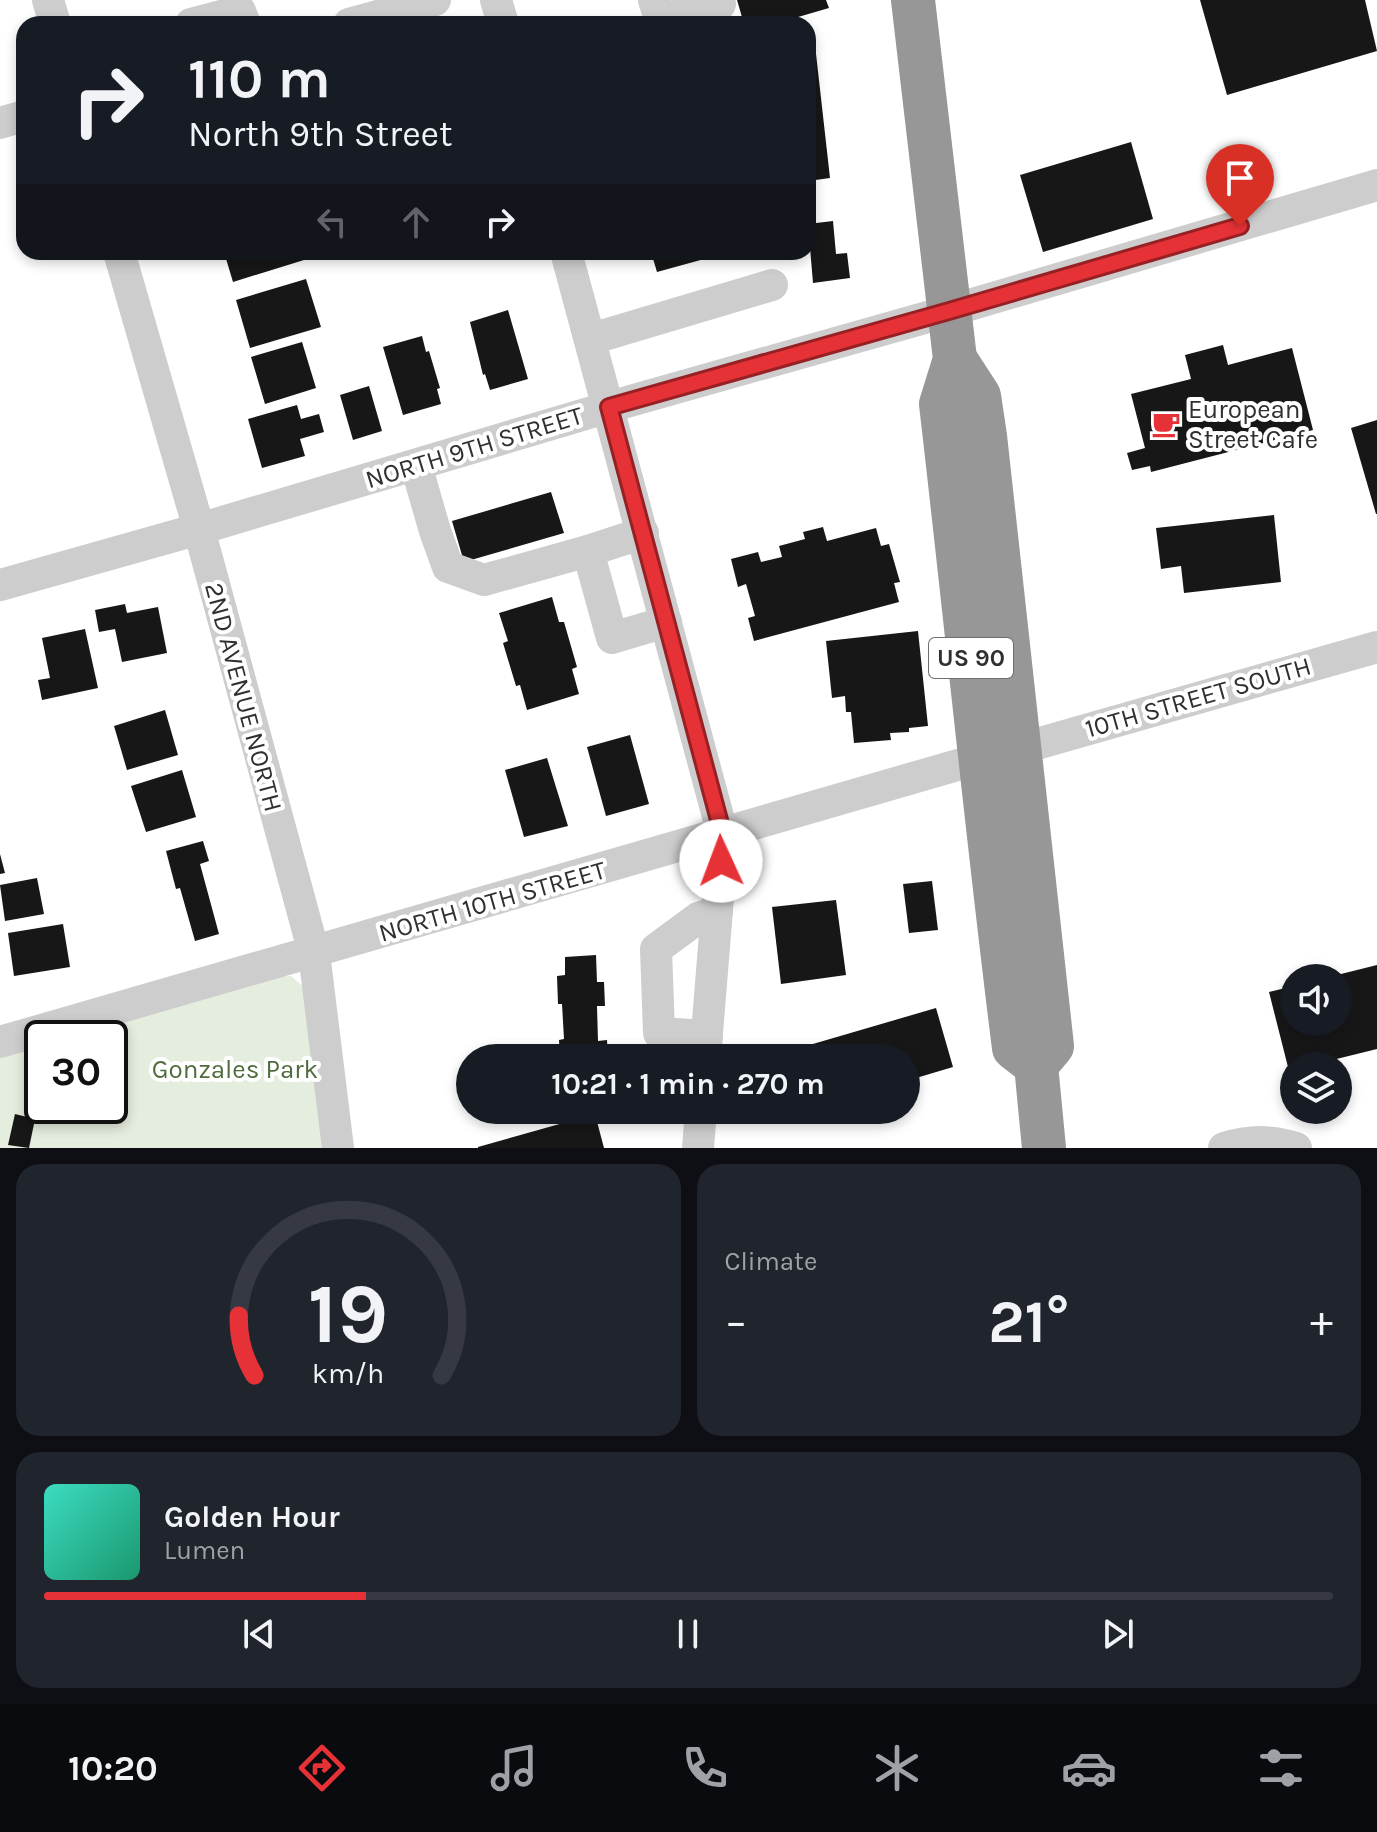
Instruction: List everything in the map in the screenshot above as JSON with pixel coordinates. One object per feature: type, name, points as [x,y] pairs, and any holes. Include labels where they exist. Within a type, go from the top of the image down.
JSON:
[{"type":"highway","name":"US 90","points":[[913,0],[955,359],[941,404],[967,622],[982,637],[994,721],[1008,746],[1001,754]]},
{"type":"highway","name":"US 90","points":[[955,359],[979,396],[1001,754],[990,848],[1014,1048],[1036,1065]]},
{"type":"highway","name":"US 90","points":[[1001,754],[1034,884],[1052,1046],[1036,1065],[1044,1148]]},
{"type":"street","points":[[378,16],[435,0]]},
{"type":"street","points":[[653,15],[720,4]]},
{"type":"street","points":[[221,16],[240,11],[242,16]]},
{"type":"street","name":"NORTH 9TH STREET","points":[[0,585],[1377,185]]},
{"type":"street","name":"2ND AVENUE NORTH","points":[[121,260],[199,529],[314,953],[338,1148]]},
{"type":"street","points":[[568,260],[723,835],[706,1044]]},
{"type":"street","points":[[591,339],[772,285]]},
{"type":"street","points":[[416,465],[448,567],[484,580],[643,533]]},
{"type":"street","points":[[588,551],[612,638],[666,622]]},
{"type":"street","name":"10TH STREET SOUTH","points":[[1001,754],[1377,647]]},
{"type":"street","name":"NORTH 10TH STREET","points":[[0,1042],[1001,754]]},
{"type":"street","points":[[696,1044],[659,1033],[656,949],[698,918],[717,912]]},
{"type":"street","points":[[698,1148],[700,1124]]},
{"type":"street","points":[[1224,1148],[1267,1140],[1296,1148]]},
{"type":"green space","name":"Gonzales Park","points":[[291,976],[306,989],[323,1148],[0,1148],[0,1057],[24,1050],[24,1124],[128,1124],[127,1020],[274,977]]},
{"type":"building","points":[[737,0],[826,0],[829,8],[802,16],[742,16]]},
{"type":"building","points":[[1200,0],[1365,0],[1377,51],[1227,95]]},
{"type":"building","points":[[816,54],[830,178],[816,180]]},
{"type":"building","points":[[1131,142],[1153,219],[1043,252],[1020,175]]},
{"type":"building","points":[[833,221],[836,254],[847,253],[850,278],[813,283],[811,260],[816,260],[816,223]]},
{"type":"building","points":[[226,260],[304,260],[233,282]]},
{"type":"building","points":[[653,260],[701,260],[657,272]]},
{"type":"building","points":[[306,279],[321,327],[250,348],[236,300]]},
{"type":"building","points":[[508,310],[528,379],[490,390],[483,375],[470,322]]},
{"type":"building","points":[[422,336],[440,388],[437,389],[441,404],[403,415],[383,347]]},
{"type":"building","points":[[302,342],[316,388],[265,404],[251,357]]},
{"type":"building","points":[[1223,345],[1228,365],[1292,348],[1313,430],[1151,472],[1150,466],[1132,470],[1127,453],[1145,448],[1131,394],[1191,379],[1185,355]]},
{"type":"building","points":[[369,386],[382,431],[353,440],[340,395]]},
{"type":"building","points":[[297,405],[301,419],[319,414],[324,432],[300,439],[305,456],[262,468],[248,419]]},
{"type":"building","points":[[1377,420],[1377,514],[1376,514],[1351,428]]},
{"type":"building","points":[[551,492],[564,533],[464,562],[452,521]]},
{"type":"building","points":[[1274,515],[1281,582],[1184,593],[1181,566],[1161,569],[1156,528]]},
{"type":"building","points":[[823,527],[827,541],[876,528],[881,546],[889,544],[900,582],[894,583],[899,602],[754,641],[748,618],[755,616],[746,584],[738,587],[731,559],[758,552],[761,562],[782,557],[779,546],[805,539],[803,532]]},
{"type":"building","points":[[552,597],[559,622],[564,622],[577,667],[572,669],[579,694],[527,710],[503,643],[508,641],[499,613]]},
{"type":"building","points":[[125,604],[127,613],[158,607],[167,653],[122,662],[115,629],[99,632],[95,610]]},
{"type":"building","points":[[85,629],[98,688],[42,700],[38,680],[50,678],[42,638]]},
{"type":"building","points":[[918,631],[928,726],[909,728],[909,732],[890,733],[891,740],[854,743],[851,712],[846,712],[845,696],[832,698],[826,641]]},
{"type":"building","points":[[165,710],[178,755],[127,770],[114,726]]},
{"type":"building","points":[[630,735],[649,804],[606,816],[587,747]]},
{"type":"building","points":[[547,758],[568,826],[524,837],[505,770]]},
{"type":"building","points":[[182,770],[196,817],[146,832],[131,786]]},
{"type":"building","points":[[203,841],[209,861],[200,864],[219,934],[195,941],[166,851]]},
{"type":"building","points":[[0,854],[5,873],[0,874]]},
{"type":"building","points":[[37,878],[44,914],[5,921],[0,885]]},
{"type":"building","points":[[932,881],[938,930],[909,933],[903,884]]},
{"type":"building","points":[[836,900],[846,975],[781,984],[772,907]]},
{"type":"building","points":[[63,924],[70,967],[14,976],[8,933]]},
{"type":"building","points":[[596,955],[597,982],[604,982],[605,1006],[597,1006],[598,1041],[607,1040],[607,1044],[559,1044],[559,1040],[564,1039],[557,976],[565,975],[565,957]]},
{"type":"building","points":[[1377,965],[1377,1049],[1352,1055],[1352,1052],[1284,1052],[1280,1036],[1352,1036],[1352,971]]},
{"type":"building","points":[[1280,989],[1280,1035],[1269,992]]},
{"type":"building","points":[[936,1008],[953,1067],[920,1077],[920,1044],[813,1044]]},
{"type":"building","points":[[15,1114],[24,1116],[24,1124],[34,1124],[29,1148],[8,1145]]},
{"type":"building","points":[[560,1124],[598,1124],[604,1148],[478,1148]]},
{"type":"place","name":"European Street Cafe","points":[[1166,424]]},
{"type":"route","points":[[721,861],[723,835],[609,407],[1240,226]]}]
